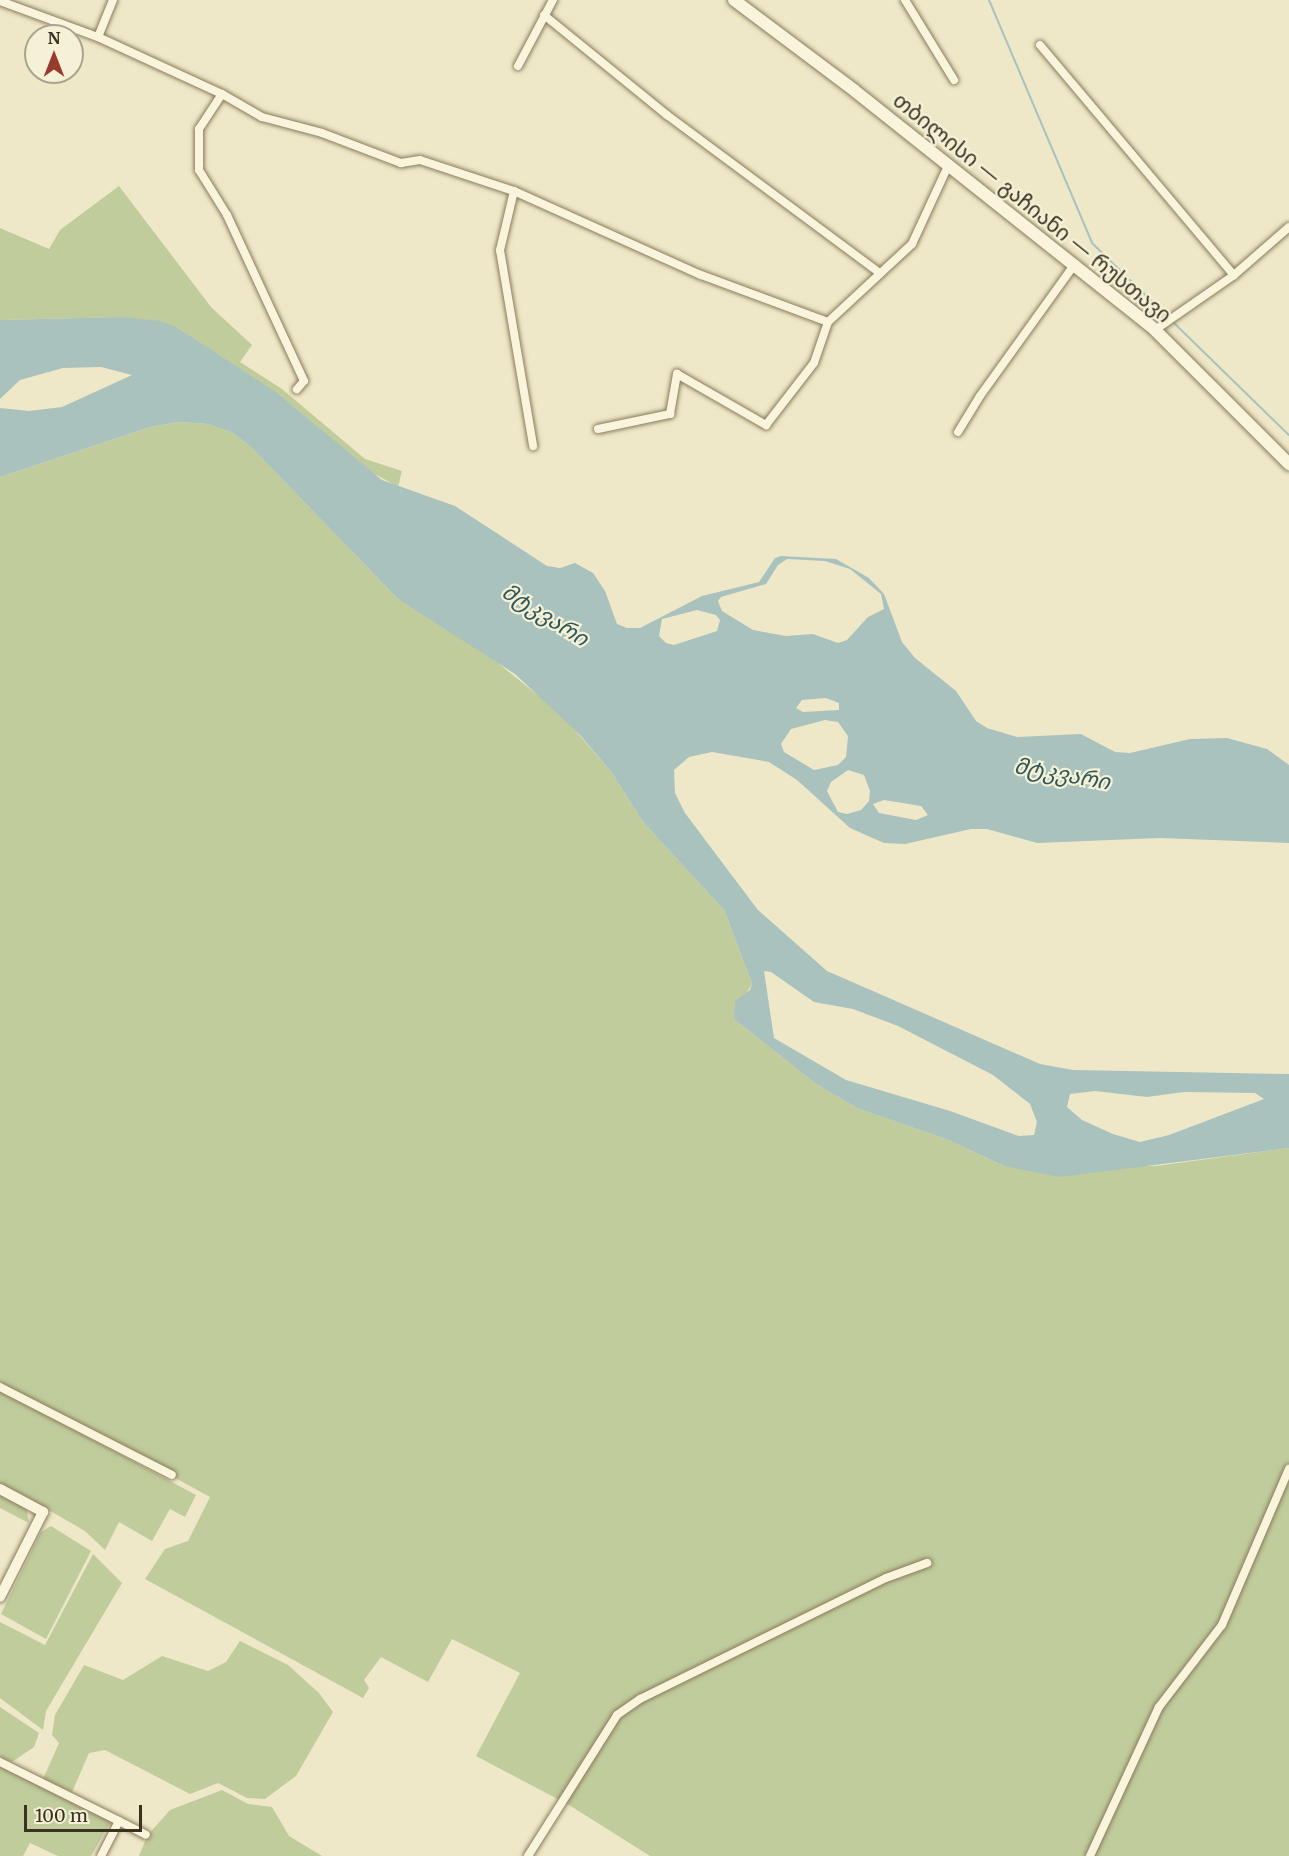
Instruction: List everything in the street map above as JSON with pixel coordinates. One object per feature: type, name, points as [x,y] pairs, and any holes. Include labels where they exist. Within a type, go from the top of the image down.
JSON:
[{"type":"main road","name":"თბილისი — გაჩიანი — რუსთავი","points":[[734,0],[1160,328],[1289,464]]},
{"type":"street","points":[[98,37],[113,0]]},
{"type":"street","points":[[518,66],[554,0]]},
{"type":"street","points":[[905,0],[954,80]]},
{"type":"street","points":[[0,1],[98,37],[222,94],[262,117],[322,133],[401,163],[420,160],[514,191],[701,275],[828,322]]},
{"type":"street","points":[[544,15],[667,115],[880,273]]},
{"type":"street","points":[[1040,45],[1234,275]]},
{"type":"street","points":[[222,94],[199,129],[199,170],[226,215],[304,381],[297,389]]},
{"type":"street","points":[[598,429],[670,414],[677,374],[766,425],[813,363],[828,322],[912,244],[948,166]]},
{"type":"street","points":[[514,191],[500,250],[533,446]]},
{"type":"street","points":[[1160,328],[1234,275],[1289,227]]},
{"type":"street","points":[[958,432],[980,396],[1076,264]]},
{"type":"street","points":[[0,1387],[171,1475]]},
{"type":"street","points":[[1090,1856],[1159,1707],[1222,1625],[1289,1468]]},
{"type":"street","points":[[0,1489],[43,1512],[0,1597]]},
{"type":"street","points":[[528,1856],[617,1715],[640,1699],[886,1578],[927,1563]]},
{"type":"street","points":[[0,1762],[146,1835]]},
{"type":"street","points":[[101,1856],[119,1821]]},
{"type":"green space","points":[[119,186],[211,307],[252,345],[240,362],[282,389],[365,459],[402,471],[398,487],[368,470],[294,407],[178,328],[121,317],[0,320],[0,228],[49,249],[60,230]]},
{"type":"green space","points":[[179,422],[208,424],[233,433],[251,447],[398,599],[487,654],[562,715],[612,773],[643,822],[724,910],[752,983],[734,1019],[816,1084],[859,1109],[946,1139],[1004,1166],[1156,1166],[1289,1148],[1289,1856],[650,1856],[569,1805],[476,1756],[520,1673],[452,1639],[428,1682],[381,1657],[364,1680],[369,1688],[363,1698],[145,1579],[165,1549],[188,1541],[210,1497],[0,1382],[0,477],[150,427]]},
{"type":"green space","points":[[0,1390],[196,1495],[185,1517],[170,1509],[152,1541],[119,1522],[105,1550],[85,1531],[19,1493],[3,1489],[0,1485]]},
{"type":"green space","points":[[0,1492],[26,1505],[29,1523],[0,1508]]},
{"type":"green space","points":[[51,1526],[91,1551],[46,1639],[1,1614],[41,1532]]},
{"type":"green space","points":[[93,1554],[122,1583],[46,1711],[43,1730],[0,1698],[0,1622],[45,1645]]},
{"type":"green space","points":[[240,1641],[288,1665],[319,1693],[333,1712],[296,1776],[265,1799],[247,1798],[218,1783],[190,1794],[105,1750],[89,1753],[72,1792],[43,1779],[59,1743],[52,1735],[55,1715],[84,1665],[123,1680],[162,1656],[208,1671],[226,1662]]},
{"type":"green space","points":[[0,1707],[39,1733],[34,1747],[12,1762],[0,1757]]},
{"type":"green space","points":[[0,1766],[111,1821],[91,1856],[58,1856],[30,1843],[23,1856],[0,1856]]},
{"type":"green space","points":[[222,1790],[248,1804],[272,1807],[289,1836],[322,1856],[139,1856],[147,1836],[170,1810]]},
{"type":"water","name":"მტკვარი","points":[[121,317],[161,321],[178,328],[277,393],[382,480],[455,506],[547,566],[560,568],[575,563],[593,573],[605,591],[617,624],[627,628],[640,628],[702,596],[759,582],[775,558],[781,556],[836,559],[869,578],[884,594],[902,642],[915,658],[956,691],[976,721],[987,728],[1017,737],[1081,734],[1115,752],[1130,753],[1190,739],[1227,738],[1267,749],[1289,765],[1289,843],[1160,838],[1037,843],[987,829],[971,829],[905,844],[884,843],[850,828],[797,780],[769,762],[712,752],[689,757],[674,770],[675,793],[685,813],[758,910],[827,971],[1040,1064],[1073,1070],[1289,1074],[1289,1148],[1059,1177],[1004,1166],[946,1139],[859,1109],[816,1084],[734,1019],[735,1001],[750,990],[752,983],[724,910],[643,822],[612,773],[580,735],[515,674],[398,599],[251,447],[233,433],[208,424],[179,422],[150,427],[0,477],[0,408],[29,411],[62,407],[132,375],[101,367],[63,368],[20,380],[0,399],[0,320]],"holes":[[[787,559],[825,561],[850,569],[881,594],[884,609],[868,617],[847,640],[838,643],[813,634],[786,636],[753,630],[722,611],[718,601],[721,597],[766,584],[778,565]],[[697,610],[716,615],[720,620],[717,631],[674,645],[666,643],[659,636],[662,619]],[[826,698],[839,703],[839,710],[803,712],[796,708],[802,700]],[[825,720],[838,722],[848,736],[846,757],[838,765],[814,770],[784,752],[781,744],[791,729]],[[848,770],[864,775],[870,791],[869,801],[861,810],[847,814],[838,812],[827,791],[831,782]],[[884,800],[921,806],[928,815],[916,820],[879,813],[873,804]],[[764,971],[771,972],[814,1002],[853,1009],[898,1026],[993,1075],[1030,1104],[1037,1122],[1034,1135],[1019,1136],[950,1111],[846,1080],[774,1038]],[[1095,1091],[1147,1097],[1184,1092],[1255,1093],[1264,1099],[1169,1135],[1140,1142],[1113,1134],[1082,1120],[1067,1107],[1070,1094]]]},
{"type":"waterway","points":[[989,0],[1092,243],[1289,435]]}]
